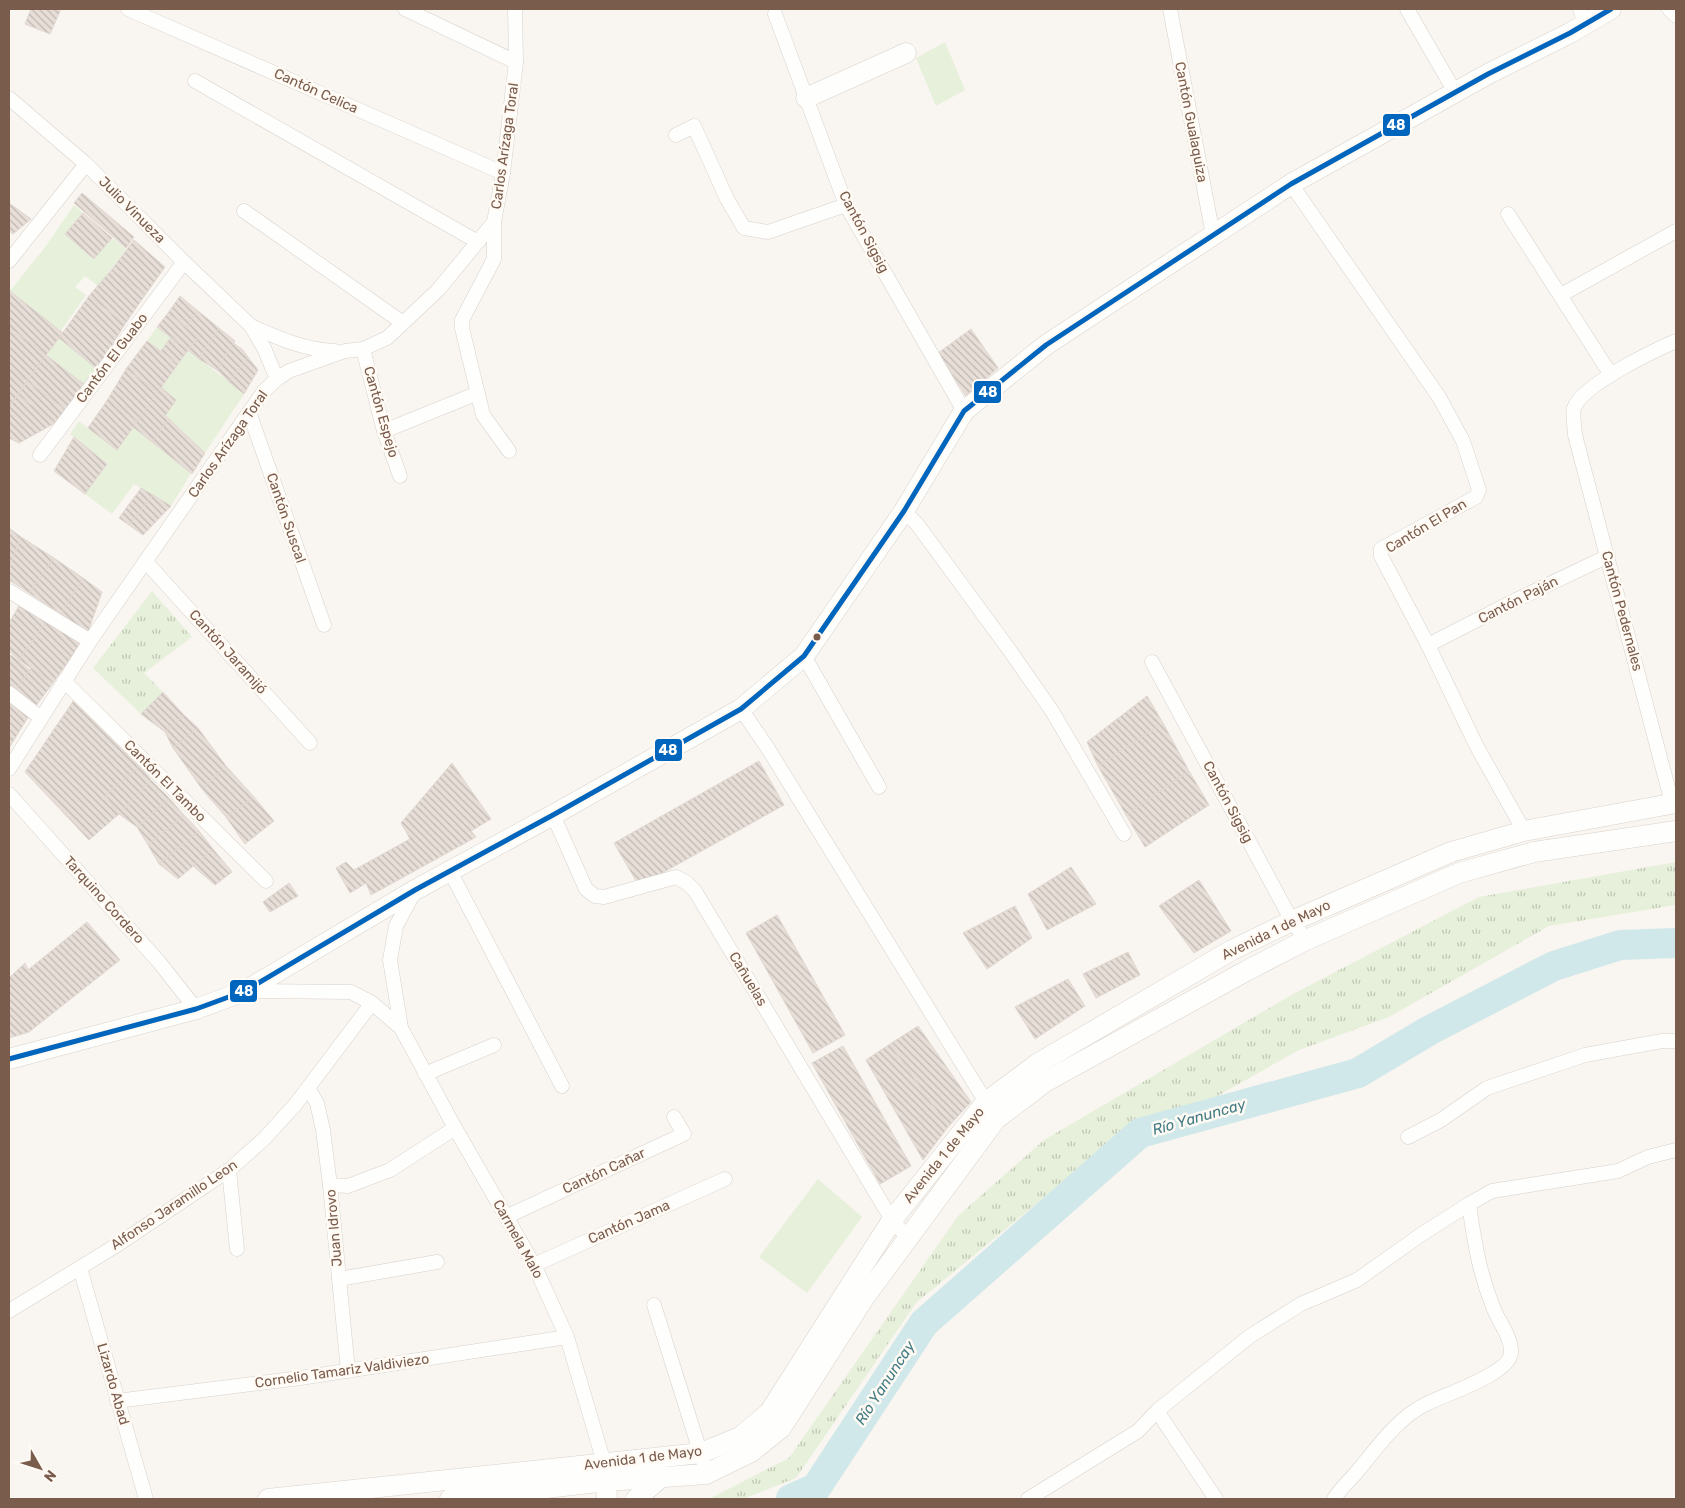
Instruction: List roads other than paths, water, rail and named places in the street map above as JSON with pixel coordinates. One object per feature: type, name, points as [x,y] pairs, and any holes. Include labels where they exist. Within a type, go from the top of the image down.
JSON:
[{"type":"main road","points":[[9,1059],[196,1009],[245,991],[415,890],[742,709],[804,656],[904,511],[964,412],[1046,345],[1291,184],[1455,92],[1582,16],[1611,9]]},
{"type":"main road","points":[[806,98],[906,53]]},
{"type":"main road","name":"Avenida 1 de Mayo","points":[[268,1499],[606,1481],[700,1453],[740,1437],[769,1413],[892,1220],[986,1102],[1037,1064],[1232,950],[1292,921],[1451,852],[1524,832],[1674,803]]},
{"type":"main road","name":"Avenida 1 de Mayo","points":[[450,1499],[606,1481],[706,1474],[751,1452],[781,1428],[864,1298],[907,1237],[996,1119],[1046,1082],[1246,971],[1306,940],[1459,872],[1534,852],[1676,832]]},
{"type":"main road","points":[[636,1499],[662,1476]]},
{"type":"main road","points":[[539,1489],[567,1499]]},
{"type":"street","name":"Cantón Celica","points":[[128,9],[503,173]]},
{"type":"street","points":[[406,9],[516,62]]},
{"type":"street","name":"Carlos Arízaga Toral","points":[[9,769],[90,640],[264,391],[277,379],[297,368],[345,352],[363,349],[387,338],[438,290],[494,222],[503,173],[516,62],[515,9]]},
{"type":"street","name":"Cantón Gualaquiza","points":[[1170,9],[1213,235]]},
{"type":"street","points":[[1407,9],[1455,92]]},
{"type":"street","points":[[1668,9],[1676,16]]},
{"type":"street","name":"Cantón Sigsig","points":[[775,14],[846,205],[964,412]]},
{"type":"street","points":[[195,81],[478,242]]},
{"type":"street","name":"Julio Vinueza","points":[[9,98],[86,164],[251,326],[264,348],[277,379]]},
{"type":"street","points":[[676,135],[694,126],[727,199],[744,228],[768,232],[846,205]]},
{"type":"street","points":[[9,261],[86,164]]},
{"type":"street","name":"Cantón El Pan","points":[[1291,184],[1439,398],[1463,441],[1479,490],[1476,497],[1381,549],[1381,556],[1428,645],[1476,745],[1524,832]]},
{"type":"street","points":[[244,211],[403,323]]},
{"type":"street","points":[[1508,214],[1610,375],[1676,341]]},
{"type":"street","points":[[494,222],[494,260],[462,320],[462,328],[483,415],[509,451]]},
{"type":"street","points":[[1561,295],[1676,231]]},
{"type":"street","name":"Cantón El Guabo","points":[[40,455],[184,262]]},
{"type":"street","name":"Julio Vinueza","points":[[251,326],[299,345],[319,350],[345,352]]},
{"type":"street","name":"Cantón Espejo","points":[[363,349],[384,431],[400,476]]},
{"type":"street","name":"Cantón Pedernales","points":[[1610,375],[1581,398],[1574,409],[1575,435],[1674,803]]},
{"type":"street","points":[[384,431],[478,393]]},
{"type":"street","name":"Cantón Suscal","points":[[249,412],[324,625]]},
{"type":"street","points":[[904,511],[917,524],[986,617],[1052,711],[1124,834]]},
{"type":"street","name":"Cantón Paján","points":[[1428,645],[1608,556]]},
{"type":"street","name":"Cantón Jaramijó","points":[[146,562],[310,743]]},
{"type":"street","points":[[9,591],[90,640]]},
{"type":"street","points":[[804,656],[880,786]]},
{"type":"street","name":"Cantón Sigsig","points":[[1152,662],[1292,921],[1306,940]]},
{"type":"street","name":"Cantón El Tambo","points":[[64,681],[266,881]]},
{"type":"street","points":[[9,693],[41,718]]},
{"type":"street","points":[[742,709],[986,1102]]},
{"type":"street","name":"Tarquino Cordero","points":[[9,794],[159,962],[196,1009]]},
{"type":"street","name":"Cañuelas","points":[[552,815],[586,889],[595,896],[604,897],[676,877],[687,883],[695,891],[892,1220],[907,1237]]},
{"type":"street","points":[[450,871],[562,1086]]},
{"type":"street","name":"Carmela Malo","points":[[415,890],[396,926],[390,960],[401,1028],[455,1128],[534,1265],[567,1337],[606,1481]]},
{"type":"street","name":"Carmela Malo","points":[[245,991],[351,992],[372,1002],[401,1028]]},
{"type":"street","name":"Alfonso Jaramillo Leon","points":[[9,1311],[80,1268],[229,1170],[264,1139],[308,1088],[372,1002]]},
{"type":"street","points":[[1408,1137],[1441,1120],[1487,1088],[1585,1055],[1662,1041],[1676,1041]]},
{"type":"street","points":[[425,1074],[494,1044]]},
{"type":"street","name":"Juan Idrovo","points":[[308,1088],[317,1103],[323,1130],[348,1371]]},
{"type":"street","name":"Cantón Cañar","points":[[506,1217],[684,1134],[674,1117]]},
{"type":"street","points":[[330,1185],[348,1186],[390,1170],[455,1128]]},
{"type":"street","points":[[1028,1499],[1138,1431],[1157,1411],[1250,1336],[1301,1304],[1357,1280],[1469,1204],[1492,1191],[1618,1171],[1648,1157],[1676,1150]]},
{"type":"street","points":[[229,1170],[238,1249]]},
{"type":"street","name":"Cantón Jama","points":[[534,1265],[725,1179]]},
{"type":"street","points":[[1334,1499],[1388,1435],[1406,1417],[1426,1404],[1485,1377],[1505,1365],[1512,1354],[1509,1340],[1493,1308],[1476,1254],[1469,1204]]},
{"type":"street","points":[[339,1279],[436,1262]]},
{"type":"street","name":"Lizardo Abad","points":[[80,1268],[146,1499]]},
{"type":"street","points":[[654,1305],[706,1474]]},
{"type":"street","name":"Cornelio Tamariz Valdiviezo","points":[[117,1401],[348,1371],[567,1337]]},
{"type":"street","points":[[1157,1411],[1216,1499]]},
{"type":"waterway","name":"Río Yanuncay","points":[[791,1499],[816,1488],[924,1323],[1140,1133],[1358,1073],[1430,1030],[1554,966],[1620,945],[1676,943]]}]
